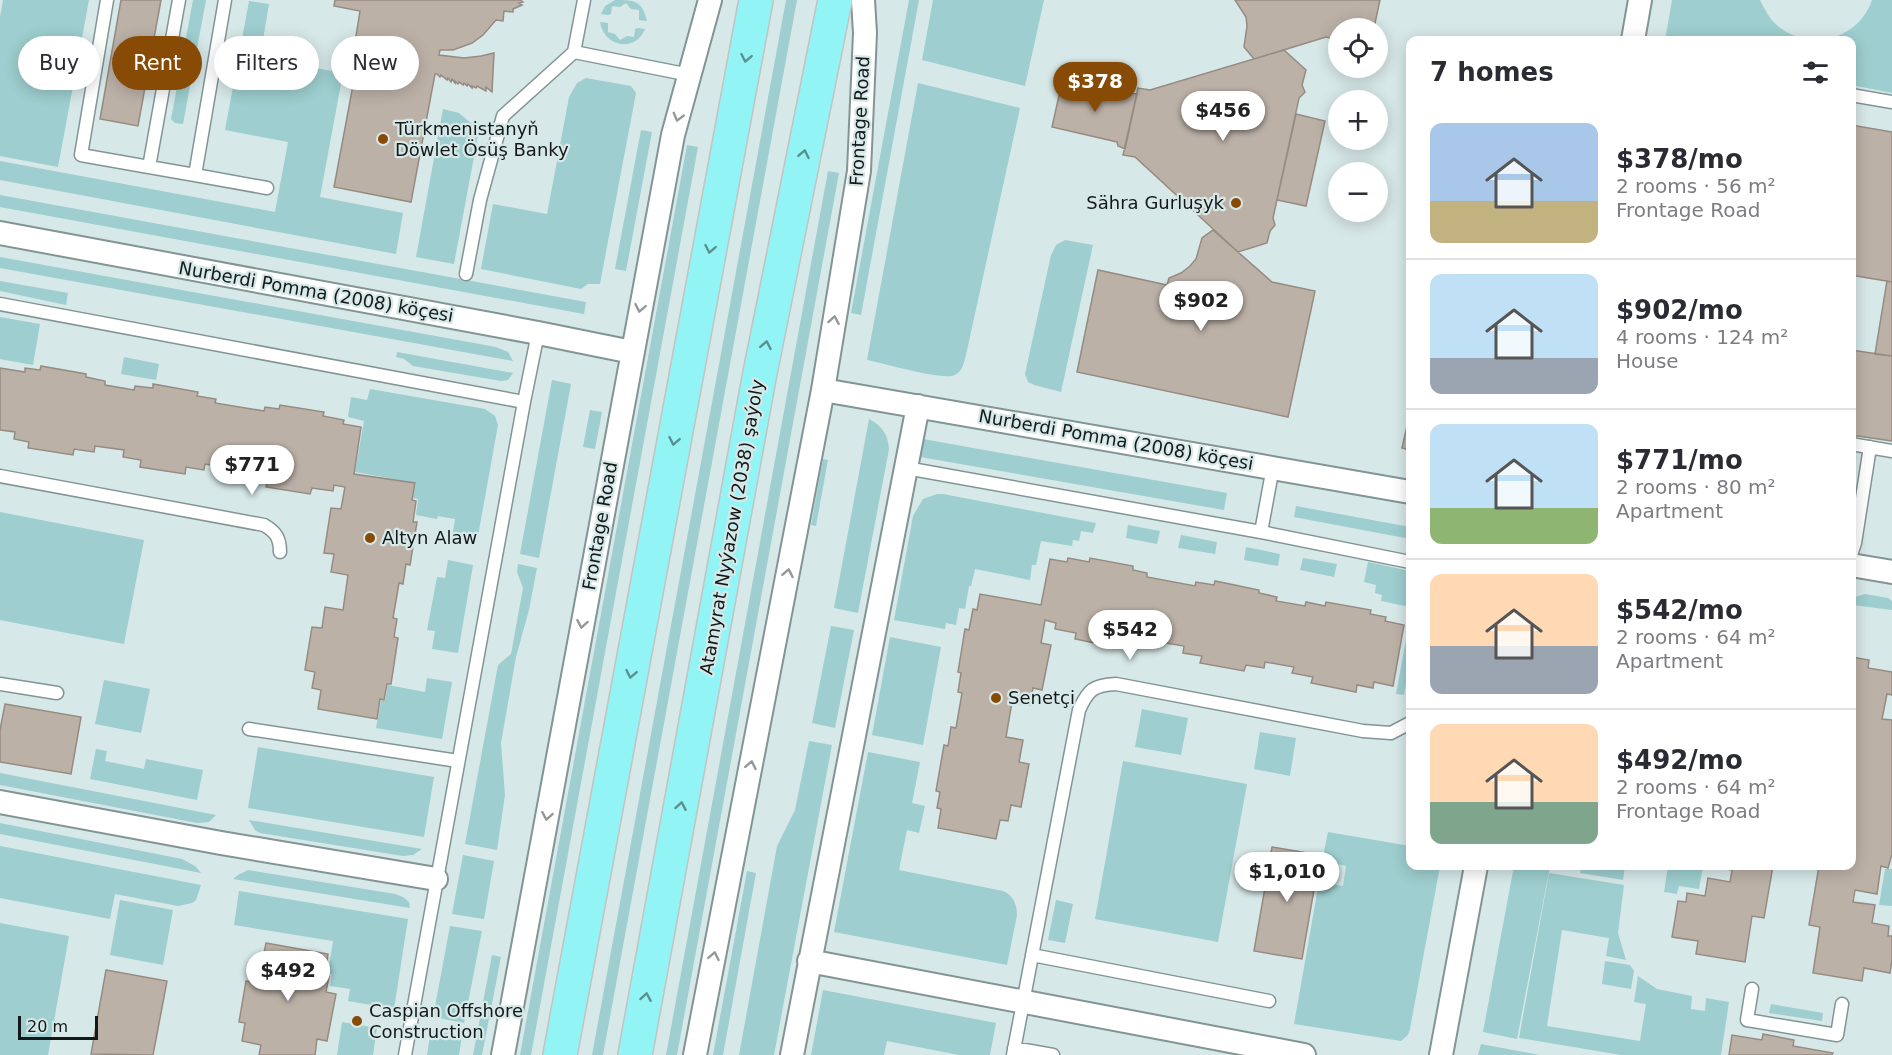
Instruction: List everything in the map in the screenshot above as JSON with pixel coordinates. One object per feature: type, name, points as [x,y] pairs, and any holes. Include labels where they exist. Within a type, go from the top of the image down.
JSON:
[{"type":"main road","points":[[560,1055],[756,0]]},
{"type":"main road","name":"Atamyrat Nyýazow (2038) şaýoly","points":[[635,1055],[759,378],[835,0]]},
{"type":"street","name":"Frontage Road","points":[[503,1055],[673,135],[710,0]]},
{"type":"street","name":"Frontage Road","points":[[695,1055],[823,390],[860,171],[865,33],[863,0]]},
{"type":"street","points":[[1634,36],[1640,0]]},
{"type":"street","name":"Nurberdi Pomma (2008) köçesi","points":[[0,233],[632,352]]},
{"type":"street","name":"Nurberdi Pomma (2008) köçesi","points":[[823,390],[1406,491]]},
{"type":"street","points":[[792,1055],[918,406]]},
{"type":"street","points":[[1856,566],[1892,572]]},
{"type":"street","points":[[0,802],[221,843],[436,879]]},
{"type":"street","points":[[1441,1055],[1475,870]]},
{"type":"street","points":[[809,961],[1305,1055]]},
{"type":"lane","points":[[107,0],[81,154],[267,188]]},
{"type":"lane","points":[[150,167],[179,0]]},
{"type":"lane","points":[[195,175],[225,0]]},
{"type":"lane","points":[[466,274],[480,200],[503,116],[574,52],[584,0]]},
{"type":"lane","points":[[574,52],[690,75]]},
{"type":"lane","points":[[1856,96],[1892,102]]},
{"type":"lane","points":[[0,304],[524,402]]},
{"type":"lane","points":[[405,1055],[538,333]]},
{"type":"lane","points":[[1856,445],[1892,451]]},
{"type":"lane","points":[[1856,543],[1870,447]]},
{"type":"lane","points":[[906,468],[1261,532],[1406,561]]},
{"type":"lane","points":[[1261,532],[1273,468]]},
{"type":"lane","points":[[0,476],[264,525],[274,531],[280,541],[280,552]]},
{"type":"lane","points":[[0,684],[57,693]]},
{"type":"lane","points":[[1053,1055],[1013,1051],[1079,710],[1084,698],[1093,689],[1101,684],[1116,684],[1363,731],[1391,733],[1406,725]]},
{"type":"lane","points":[[249,729],[458,761]]},
{"type":"lane","points":[[1032,956],[1269,1001]]},
{"type":"lane","points":[[1752,989],[1747,1020],[1837,1035],[1842,1004]]},
{"type":"shaded area","points":[[3,0],[89,0],[82,36],[18,36],[18,90],[72,90],[58,167],[0,156],[0,17]]},
{"type":"shaded area","points":[[193,0],[206,0],[199,36],[186,36]]},
{"type":"shaded area","points":[[615,0],[632,1],[640,5],[647,21],[639,20],[639,10],[631,9],[626,3],[620,7],[612,6],[611,14],[601,14],[605,6]]},
{"type":"shaded area","points":[[786,0],[797,0],[603,1055],[592,1055]]},
{"type":"shaded area","points":[[909,0],[919,0],[861,315],[851,313]]},
{"type":"shaded area","points":[[933,0],[1044,0],[1025,86],[922,60]]},
{"type":"shaded area","points":[[1672,0],[1760,0],[1770,18],[1795,36],[1666,36]]},
{"type":"shaded area","points":[[1872,0],[1892,0],[1892,93],[1856,86],[1856,36],[1837,36],[1856,24],[1866,13]]},
{"type":"shaded area","points":[[249,1],[269,4],[264,36],[242,36]]},
{"type":"shaded area","points":[[600,22],[608,23],[608,32],[615,34],[620,40],[627,36],[634,37],[635,29],[645,29],[634,42],[620,44],[607,37]]},
{"type":"shaded area","points":[[319,69],[331,71],[331,90],[340,90],[320,197],[403,213],[396,254],[0,180],[0,161],[275,212],[288,142],[225,130],[232,90],[319,90]]},
{"type":"shaded area","points":[[586,78],[631,86],[636,93],[600,284],[588,284],[581,289],[481,269],[493,204],[547,214],[569,97],[577,83]]},
{"type":"shaded area","points":[[918,83],[1020,108],[965,358],[959,372],[948,376],[926,374],[867,360]]},
{"type":"shaded area","points":[[176,90],[189,90],[183,124],[175,123],[171,119]]},
{"type":"shaded area","points":[[443,109],[459,113],[479,130],[454,264],[416,257]]},
{"type":"shaded area","points":[[641,130],[652,132],[626,271],[615,269]]},
{"type":"shaded area","points":[[687,145],[698,147],[531,1055],[520,1055]]},
{"type":"shaded area","points":[[828,171],[839,173],[677,1055],[666,1055]]},
{"type":"shaded area","points":[[0,195],[586,302],[584,314],[0,207]]},
{"type":"shaded area","points":[[1065,240],[1093,245],[1061,392],[1028,382],[1025,374],[1051,255],[1056,245]]},
{"type":"shaded area","points":[[0,257],[496,347],[508,352],[513,361],[0,268]]},
{"type":"shaded area","points":[[0,281],[68,293],[66,305],[0,291]]},
{"type":"shaded area","points":[[0,317],[40,324],[33,365],[0,359]]},
{"type":"shaded area","points":[[397,352],[513,373],[508,380],[501,381],[413,366],[404,359],[396,357]]},
{"type":"shaded area","points":[[124,357],[159,364],[156,380],[121,374]]},
{"type":"shaded area","points":[[552,380],[571,384],[539,558],[520,554]]},
{"type":"shaded area","points":[[370,389],[485,409],[495,416],[498,425],[478,536],[453,532],[455,519],[438,516],[437,519],[416,515],[418,499],[413,498],[416,483],[355,472],[364,421],[348,417],[351,397],[367,400]]},
{"type":"shaded area","points":[[590,410],[602,412],[595,449],[583,447]]},
{"type":"shaded area","points":[[869,419],[884,431],[889,449],[858,613],[834,608]]},
{"type":"shaded area","points":[[923,439],[1227,493],[1224,510],[920,457]]},
{"type":"shaded area","points":[[823,459],[828,460],[816,526],[811,525]]},
{"type":"shaded area","points":[[937,494],[1096,523],[1093,533],[1081,531],[1079,541],[1073,540],[1072,546],[1041,541],[1036,565],[1032,565],[1030,580],[975,569],[965,609],[959,608],[956,625],[946,623],[945,629],[894,620],[913,516],[923,499]]},
{"type":"shaded area","points":[[1296,506],[1406,526],[1406,538],[1294,517]]},
{"type":"shaded area","points":[[0,512],[144,540],[124,644],[0,620]]},
{"type":"shaded area","points":[[1128,525],[1160,531],[1157,544],[1126,538]]},
{"type":"shaded area","points":[[1181,535],[1217,542],[1215,554],[1178,548]]},
{"type":"shaded area","points":[[1246,547],[1280,554],[1278,566],[1244,560]]},
{"type":"shaded area","points":[[1303,558],[1337,564],[1334,577],[1300,570]]},
{"type":"shaded area","points":[[448,560],[473,565],[458,653],[432,649],[435,631],[427,630],[437,577],[445,578]]},
{"type":"shaded area","points":[[1368,562],[1406,570],[1406,606],[1381,601],[1382,595],[1375,593],[1376,585],[1364,582]]},
{"type":"shaded area","points":[[518,564],[537,568],[529,610],[516,657],[501,743],[505,795],[497,850],[465,844],[498,665],[511,654],[523,588],[517,572]]},
{"type":"shaded area","points":[[1865,594],[1888,598],[1892,601],[1892,610],[1856,605],[1856,597]]},
{"type":"shaded area","points":[[831,626],[854,630],[835,728],[812,723]]},
{"type":"shaded area","points":[[890,637],[941,647],[923,745],[872,735]]},
{"type":"shaded area","points":[[1406,640],[1404,695],[1396,694]]},
{"type":"shaded area","points":[[427,678],[452,682],[442,739],[376,728],[381,701],[385,701],[388,685],[425,692]]},
{"type":"shaded area","points":[[104,680],[150,689],[141,733],[95,724]]},
{"type":"shaded area","points":[[1142,709],[1188,718],[1181,755],[1135,747]]},
{"type":"shaded area","points":[[1260,732],[1296,738],[1290,776],[1254,769]]},
{"type":"shaded area","points":[[809,741],[832,745],[774,1055],[739,1055],[777,846],[795,810]]},
{"type":"shaded area","points":[[258,747],[434,777],[424,837],[248,808]]},
{"type":"shaded area","points":[[96,749],[107,751],[105,761],[144,769],[146,759],[203,770],[197,800],[90,779]]},
{"type":"shaded area","points":[[868,752],[920,762],[912,803],[925,806],[919,833],[907,830],[899,870],[1003,891],[1014,900],[1017,915],[1007,965],[834,932]]},
{"type":"shaded area","points":[[1123,761],[1247,784],[1218,942],[1095,919]]},
{"type":"shaded area","points":[[0,773],[216,815],[209,822],[197,823],[0,785]]},
{"type":"shaded area","points":[[249,820],[422,849],[413,855],[403,856],[260,833],[255,830]]},
{"type":"shaded area","points":[[0,823],[182,859],[195,866],[201,873],[0,834]]},
{"type":"shaded area","points":[[1328,832],[1406,845],[1406,870],[1439,870],[1410,1029],[1408,1035],[1401,1041],[1294,1024],[1319,882],[1343,886],[1346,866],[1322,861]]},
{"type":"shaded area","points":[[0,846],[201,885],[196,900],[178,906],[115,894],[110,919],[0,898]]},
{"type":"shaded area","points":[[463,855],[494,861],[484,919],[452,914]]},
{"type":"shaded area","points":[[1885,869],[1892,869],[1892,906],[1879,905]]},
{"type":"shaded area","points":[[248,870],[395,894],[409,902],[410,908],[233,879]]},
{"type":"shaded area","points":[[1513,870],[1549,870],[1517,1039],[1483,1032]]},
{"type":"shaded area","points":[[1581,870],[1624,870],[1623,880],[1580,873]]},
{"type":"shaded area","points":[[1667,870],[1702,870],[1699,889],[1679,886],[1677,894],[1664,892]]},
{"type":"shaded area","points":[[747,871],[756,873],[723,1055],[713,1055]]},
{"type":"shaded area","points":[[1549,873],[1624,885],[1618,933],[1626,960],[1606,956],[1609,938],[1562,930],[1547,1026],[1640,1041],[1646,1004],[1634,1002],[1638,976],[1657,989],[1692,996],[1691,1009],[1705,1011],[1706,998],[1729,1002],[1721,1055],[1621,1055],[1519,1038]]},
{"type":"shaded area","points":[[239,891],[408,919],[394,1009],[348,1001],[350,989],[330,986],[332,974],[328,973],[333,941],[234,925]]},
{"type":"shaded area","points":[[120,900],[173,910],[163,965],[110,955]]},
{"type":"shaded area","points":[[1056,900],[1073,904],[1065,943],[1048,940]]},
{"type":"shaded area","points":[[0,923],[69,936],[48,1055],[0,1055]]},
{"type":"shaded area","points":[[450,926],[482,931],[464,1023],[433,1017]]},
{"type":"shaded area","points":[[492,955],[501,957],[482,1055],[473,1055]]},
{"type":"shaded area","points":[[1605,961],[1630,965],[1634,971],[1631,989],[1602,984]]},
{"type":"shaded area","points":[[823,990],[996,1023],[990,1055],[959,1055],[887,1041],[884,1055],[811,1055]]},
{"type":"shaded area","points":[[1771,1004],[1823,1013],[1822,1021],[1769,1013]]},
{"type":"shaded area","points":[[342,1022],[377,1028],[373,1055],[337,1055]]},
{"type":"shaded area","points":[[431,1030],[462,1036],[459,1055],[427,1055]]},
{"type":"shaded area","points":[[1481,1044],[1540,1055],[1478,1055]]},
{"type":"building","points":[[121,0],[161,0],[154,36],[115,36]]},
{"type":"building","name":"Türkmenistanyň Döwlet Ösüş Banky","points":[[335,0],[520,0],[523,2],[519,3],[522,5],[513,9],[513,12],[504,11],[503,21],[496,20],[483,35],[472,43],[453,50],[440,50],[439,55],[464,58],[494,53],[492,92],[486,87],[486,91],[477,86],[476,88],[472,86],[472,88],[468,84],[467,86],[459,82],[458,84],[452,79],[451,82],[448,78],[447,80],[435,74],[411,202],[334,187],[352,90],[419,90],[419,36],[356,36],[360,11],[334,6]]},
{"type":"building","points":[[1235,0],[1380,0],[1376,18],[1328,18],[1328,38],[1254,59],[1244,47],[1246,17]]},
{"type":"building","points":[[1284,50],[1306,70],[1302,85],[1305,92],[1299,98],[1273,218],[1275,225],[1270,231],[1267,243],[1238,252],[1135,157],[1123,155],[1138,88],[1150,90]]},
{"type":"building","points":[[112,51],[112,90],[145,90],[138,126],[100,119]]},
{"type":"building","points":[[1062,82],[1127,97],[1129,93],[1137,94],[1125,149],[1118,146],[1117,142],[1052,127]]},
{"type":"building","points":[[1296,114],[1325,121],[1306,206],[1277,200]]},
{"type":"building","points":[[1856,126],[1892,132],[1892,282],[1856,276]]},
{"type":"building","points":[[1213,230],[1272,282],[1315,291],[1288,417],[1077,372],[1098,270],[1167,285],[1169,278],[1181,273],[1196,259],[1202,238]]},
{"type":"building","points":[[1887,281],[1892,282],[1892,356],[1875,354]]},
{"type":"building","points":[[1856,351],[1892,356],[1892,441],[1856,436]]},
{"type":"building","name":"Altyn Alaw","points":[[41,366],[86,374],[86,377],[105,381],[105,385],[134,390],[135,386],[153,388],[153,384],[198,392],[197,396],[216,399],[215,403],[264,411],[265,407],[279,409],[280,405],[324,412],[323,416],[344,420],[343,424],[361,427],[354,474],[415,483],[412,500],[416,501],[413,522],[417,522],[410,565],[406,564],[403,584],[399,583],[393,618],[397,619],[394,637],[398,638],[391,684],[387,684],[384,700],[380,699],[377,719],[318,709],[321,690],[312,688],[315,672],[305,670],[312,627],[322,628],[325,607],[343,610],[348,575],[331,572],[334,554],[324,553],[331,508],[341,509],[345,487],[334,485],[333,491],[312,488],[310,494],[266,487],[268,480],[253,478],[254,472],[205,464],[204,470],[186,467],[185,474],[140,467],[141,460],[123,457],[124,450],[95,446],[94,452],[74,449],[73,455],[28,448],[29,442],[14,439],[15,432],[0,430],[0,368],[25,372],[25,368],[40,370]]},
{"type":"building","points":[[1406,430],[1406,449],[1402,448]]},
{"type":"building","name":"Senetçi","points":[[1068,558],[1089,562],[1090,558],[1133,566],[1133,570],[1147,573],[1147,577],[1195,586],[1196,582],[1214,585],[1215,581],[1259,590],[1259,593],[1277,597],[1276,601],[1305,606],[1306,602],[1325,606],[1326,602],[1371,610],[1370,614],[1386,617],[1385,621],[1404,625],[1393,686],[1374,682],[1373,688],[1357,685],[1356,692],[1311,683],[1313,677],[1292,673],[1294,667],[1265,662],[1264,668],[1246,665],[1244,671],[1200,663],[1202,656],[1183,653],[1184,646],[1135,638],[1134,644],[1120,641],[1119,648],[1075,639],[1076,633],[1055,629],[1056,623],[1045,620],[1041,643],[1051,645],[1042,690],[1033,688],[1030,705],[1012,702],[1006,737],[1023,740],[1019,762],[1029,764],[1021,807],[1011,805],[1008,821],[1000,820],[996,839],[938,828],[941,809],[937,808],[940,792],[936,791],[944,745],[948,746],[951,727],[956,728],[962,693],[958,692],[961,673],[958,672],[965,629],[969,630],[973,609],[977,610],[980,594],[1041,605],[1050,559],[1067,562]]},
{"type":"building","points":[[1856,658],[1869,660],[1868,668],[1892,672],[1892,695],[1887,694],[1882,719],[1892,720],[1892,854],[1888,868],[1881,866],[1877,894],[1855,890],[1853,902],[1875,905],[1872,923],[1889,926],[1888,936],[1892,936],[1890,973],[1864,968],[1862,981],[1813,973],[1820,927],[1809,925],[1818,870],[1856,870]]},
{"type":"building","points":[[5,704],[81,717],[71,774],[0,762],[0,730]]},
{"type":"building","points":[[1272,847],[1320,855],[1302,959],[1254,951]]},
{"type":"building","points":[[1732,870],[1772,870],[1764,918],[1752,916],[1745,962],[1696,954],[1698,941],[1672,937],[1678,901],[1686,902],[1687,893],[1705,896],[1708,878],[1730,882]]},
{"type":"building","points":[[266,943],[328,954],[325,975],[329,976],[326,992],[336,994],[327,1041],[317,1039],[315,1055],[259,1055],[261,1045],[242,1041],[245,1023],[239,1022],[246,981],[253,982],[256,962],[262,963]]},
{"type":"building","points":[[106,970],[167,981],[153,1055],[91,1054]]},
{"type":"building","points":[[1763,1034],[1794,1040],[1793,1046],[1833,1053],[1832,1055],[1729,1055],[1732,1035],[1762,1040]]},
{"type":"place","name":"Türkmenistanyň Döwlet Ösüş Banky","points":[[383,139]]},
{"type":"place","name":"Sähra Gurluşyk","points":[[1236,203]]},
{"type":"place","name":"Altyn Alaw","points":[[370,538]]},
{"type":"place","name":"Senetçi","points":[[996,698]]},
{"type":"place","name":"Caspian Offshore Construction","points":[[357,1021]]}]
